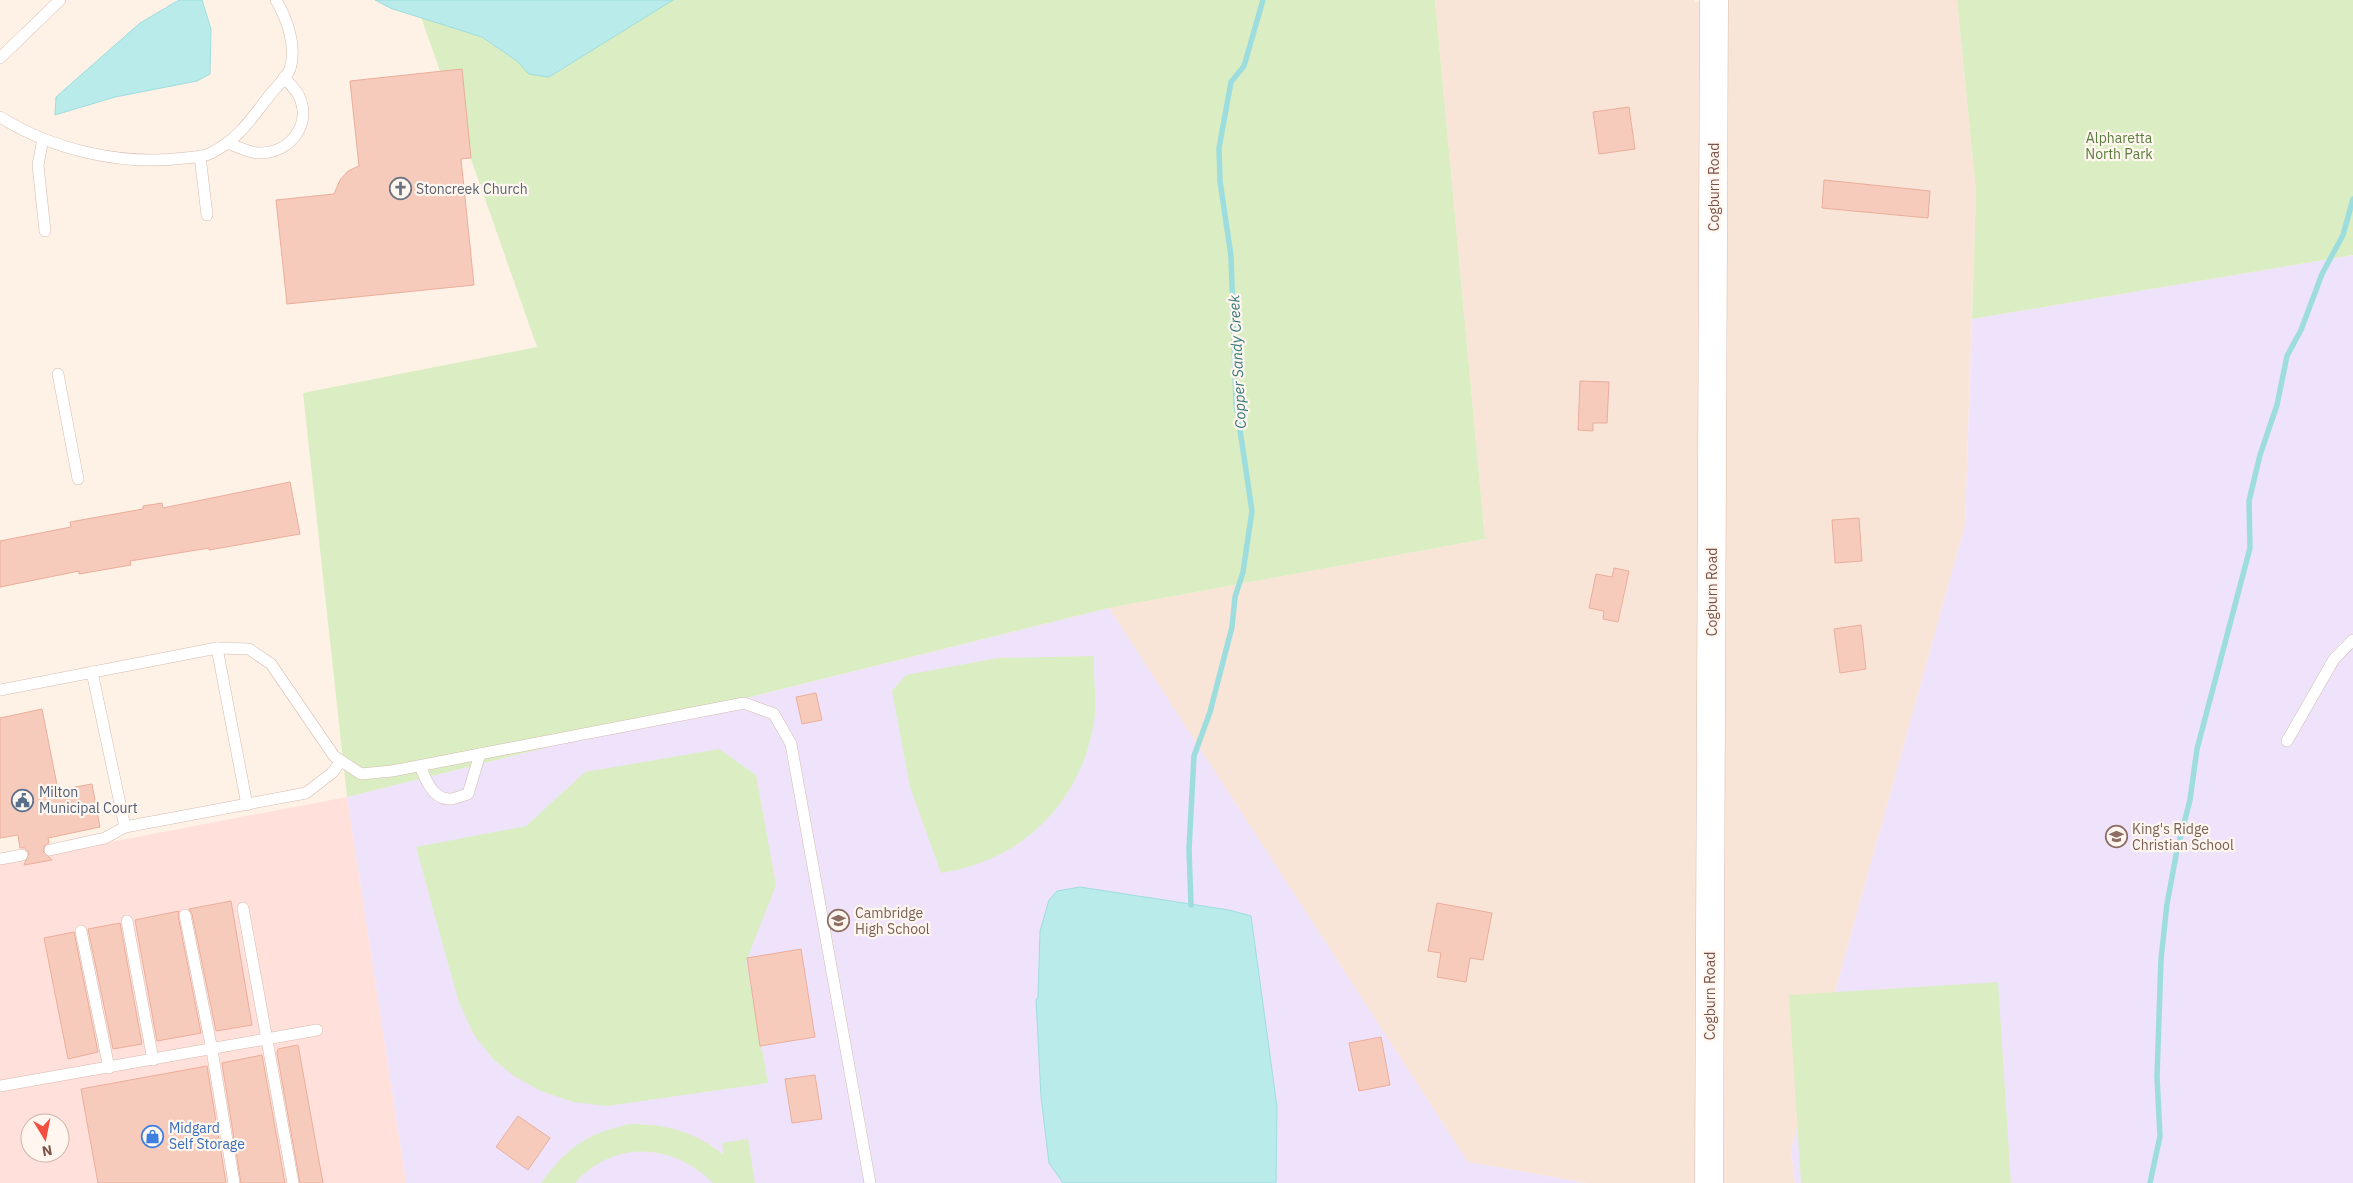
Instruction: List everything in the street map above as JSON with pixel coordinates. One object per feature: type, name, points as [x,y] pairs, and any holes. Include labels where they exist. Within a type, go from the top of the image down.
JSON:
[{"type":"street","name":"Cogburn Road","points":[[1709,1183],[1714,0]]},
{"type":"lane","points":[[0,58],[60,0]]},
{"type":"lane","points":[[0,116],[20,130],[72,149],[127,159],[170,160],[209,154],[236,137],[290,70],[292,48],[285,16],[276,0]]},
{"type":"lane","points":[[227,143],[259,154],[275,151],[290,142],[302,127],[302,111],[298,95],[284,77]]},
{"type":"lane","points":[[43,139],[38,165],[45,231]]},
{"type":"lane","points":[[200,156],[207,215]]},
{"type":"lane","points":[[58,374],[78,479]]},
{"type":"lane","points":[[2287,741],[2334,659],[2353,640]]},
{"type":"lane","points":[[216,648],[247,805]]},
{"type":"lane","points":[[0,690],[216,648],[249,649],[271,664],[334,756],[361,774],[392,772],[744,703],[774,714],[791,744],[870,1183]]},
{"type":"lane","points":[[92,672],[125,827]]},
{"type":"lane","points":[[420,766],[428,785],[438,796],[448,799],[468,794],[480,754]]},
{"type":"lane","points":[[50,850],[105,838],[125,827],[306,793],[332,773],[341,761]]},
{"type":"lane","points":[[0,859],[22,855]]},
{"type":"lane","points":[[243,908],[293,1183]]},
{"type":"lane","points":[[185,915],[212,1050],[234,1183]]},
{"type":"lane","points":[[127,921],[153,1060]]},
{"type":"lane","points":[[81,931],[109,1068]]},
{"type":"lane","points":[[0,1086],[317,1030]]},
{"type":"shaded area","points":[[1435,0],[1695,0],[1695,2],[1708,0],[1957,0],[1976,191],[1965,525],[1791,1150],[1795,1183],[1587,1183],[1468,1162],[1109,608],[1485,539]]},
{"type":"shaded area","name":"King's Ridge Christian School","points":[[2353,255],[2353,1183],[1795,1183],[1791,1150],[1965,525],[1972,319]]},
{"type":"shaded area","name":"Cambridge High School","points":[[1109,608],[1468,1162],[1587,1183],[406,1183],[347,797]]},
{"type":"shaded area","points":[[347,797],[406,1183],[0,1183],[0,863]]},
{"type":"green space","points":[[415,0],[1435,0],[1485,539],[1109,608],[347,797],[303,393],[537,347]]},
{"type":"green space","name":"Alpharetta North Park","points":[[1957,0],[2353,0],[2353,255],[1972,319],[1976,191]]},
{"type":"green space","points":[[1094,656],[1095,701],[1093,728],[1085,756],[1074,782],[1059,805],[1041,826],[1020,843],[970,867],[941,873],[910,787],[892,691],[906,675],[998,658]]},
{"type":"green space","points":[[719,749],[756,775],[776,885],[746,962],[768,1083],[607,1106],[573,1102],[541,1091],[514,1076],[493,1059],[474,1035],[458,1000],[416,847],[526,826],[585,772]]},
{"type":"green space","points":[[1998,982],[2011,1183],[1801,1183],[1789,995]]},
{"type":"green space","points":[[630,1124],[643,1124],[680,1131],[702,1140],[724,1155],[722,1143],[748,1139],[755,1183],[713,1183],[697,1170],[680,1160],[662,1154],[644,1152],[625,1153],[607,1159],[590,1169],[575,1183],[541,1183],[560,1160],[579,1143],[601,1132]]},
{"type":"water","points":[[179,0],[202,0],[211,29],[210,74],[197,81],[115,97],[55,115],[56,97],[140,23]]},
{"type":"water","points":[[375,0],[673,0],[549,77],[529,74],[517,61],[482,37],[390,8]]},
{"type":"water","points":[[1080,887],[1229,910],[1251,916],[1277,1107],[1276,1183],[1063,1183],[1049,1163],[1041,1097],[1036,999],[1038,998],[1040,931],[1049,900],[1057,891]]},
{"type":"building","name":"Stoncreek Church","points":[[462,69],[471,158],[461,159],[474,285],[287,304],[276,200],[334,194],[340,180],[348,171],[359,166],[350,81]]},
{"type":"building","points":[[1629,107],[1635,149],[1599,154],[1593,112]]},
{"type":"building","points":[[1824,180],[1930,191],[1928,218],[1822,208]]},
{"type":"building","points":[[1580,381],[1609,382],[1607,423],[1593,423],[1593,431],[1578,430]]},
{"type":"building","points":[[290,482],[300,534],[209,550],[209,548],[130,561],[131,565],[79,574],[79,571],[0,587],[0,541],[71,527],[70,522],[143,509],[143,506],[162,503],[163,508]]},
{"type":"building","points":[[1859,518],[1862,561],[1835,563],[1832,520]]},
{"type":"building","points":[[1614,568],[1629,571],[1618,622],[1603,619],[1604,611],[1589,608],[1596,574],[1612,577]]},
{"type":"building","points":[[1861,625],[1866,669],[1840,673],[1834,629]]},
{"type":"building","points":[[816,693],[822,720],[802,724],[796,697]]},
{"type":"building","points":[[42,709],[58,790],[92,784],[100,827],[48,838],[49,843],[45,845],[43,851],[52,860],[24,865],[29,853],[25,848],[20,848],[18,835],[0,838],[0,718]]},
{"type":"building","points":[[231,901],[252,1025],[216,1031],[192,914],[189,909]]},
{"type":"building","points":[[1437,903],[1492,913],[1483,960],[1470,958],[1466,982],[1437,977],[1441,953],[1428,951]]},
{"type":"building","points":[[179,911],[178,916],[201,1033],[157,1041],[135,920]]},
{"type":"building","points":[[120,923],[142,1044],[113,1049],[88,929]]},
{"type":"building","points":[[74,932],[98,1052],[68,1059],[44,938]]},
{"type":"building","points":[[801,949],[815,1037],[760,1046],[747,958]]},
{"type":"building","points":[[1381,1037],[1390,1085],[1359,1091],[1349,1043]]},
{"type":"building","points":[[298,1045],[323,1183],[300,1183],[277,1053],[278,1049]]},
{"type":"building","points":[[262,1055],[285,1183],[241,1183],[222,1063]]},
{"type":"building","name":"Midgard Self Storage","points":[[207,1066],[226,1183],[98,1183],[81,1089]]},
{"type":"building","points":[[815,1075],[822,1119],[792,1123],[785,1079]]},
{"type":"building","points":[[518,1116],[550,1138],[528,1170],[496,1147]]},
{"type":"waterway","name":"Copper Sandy Creek","points":[[1191,905],[1189,849],[1194,756],[1210,712],[1232,627],[1235,597],[1243,572],[1252,511],[1236,403],[1231,256],[1220,181],[1219,148],[1231,82],[1244,66],[1263,0]]},
{"type":"waterway","points":[[2150,1183],[2160,1136],[2157,1077],[2161,959],[2167,904],[2177,850],[2190,800],[2197,749],[2250,548],[2249,501],[2260,455],[2277,405],[2287,356],[2301,330],[2322,274],[2343,235],[2353,199]]},
{"type":"place","name":"Stoncreek Church","points":[[400,189]]},
{"type":"place","name":"Milton Municipal Court","points":[[23,800]]},
{"type":"place","name":"King's Ridge Christian School","points":[[2116,837]]},
{"type":"place","name":"Cambridge High School","points":[[839,921]]},
{"type":"place","name":"Midgard Self Storage","points":[[153,1136]]}]
